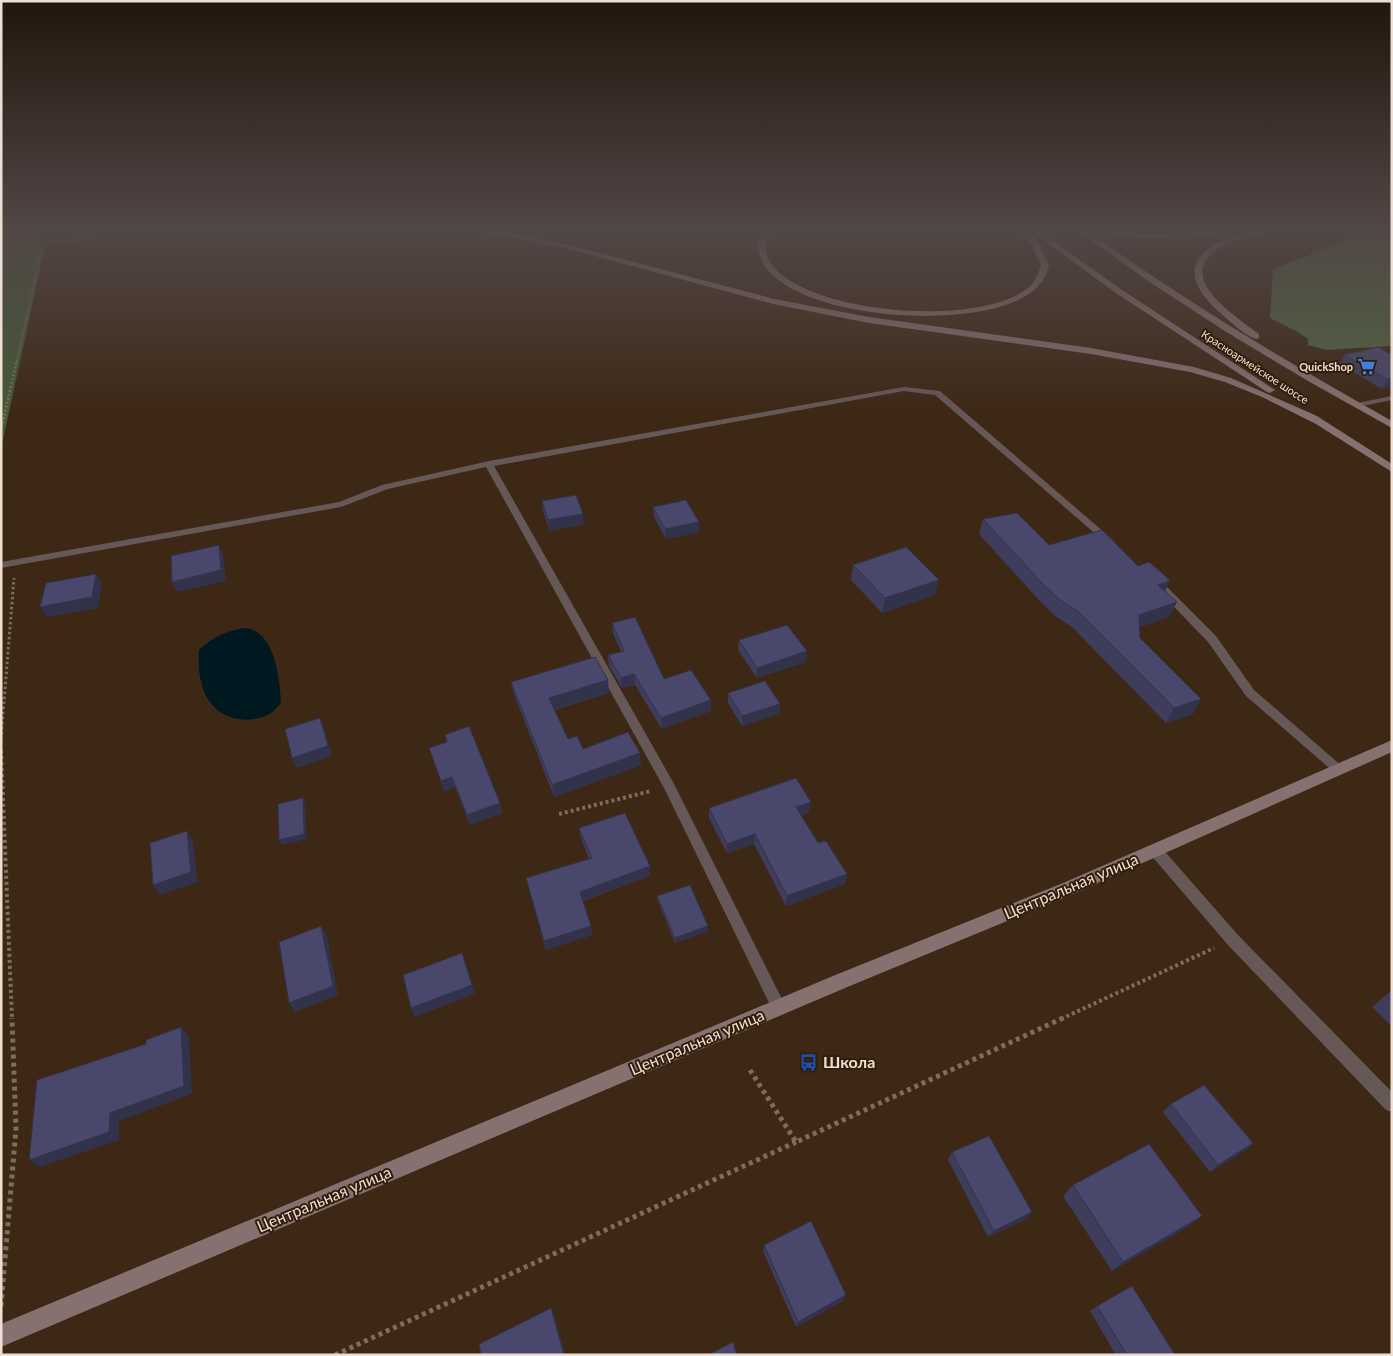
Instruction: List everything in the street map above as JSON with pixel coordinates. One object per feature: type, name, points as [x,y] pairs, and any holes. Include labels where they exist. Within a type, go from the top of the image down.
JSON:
[{"type":"main road","points":[[737,291],[774,301],[869,320],[1091,351],[1192,369],[1228,380],[1319,422],[1392,469]]},
{"type":"main road","points":[[803,291],[830,301],[869,310],[909,313],[972,310],[1015,298],[1028,291]]},
{"type":"main road","name":"Красноармейское шоссе","points":[[1119,291],[1319,422]]},
{"type":"main road","name":"Красноармейское шоссе","points":[[1170,291],[1306,374]]},
{"type":"main road","points":[[1204,291],[1233,318],[1306,374],[1392,425]]},
{"type":"main road","name":"Центральная улица","points":[[1,1336],[779,1008],[1069,888],[1390,748]]},
{"type":"lane","points":[[1,565],[341,504],[385,487],[489,464],[904,389],[937,393],[1116,547]]},
{"type":"lane","points":[[1357,405],[1392,398]]},
{"type":"lane","points":[[489,464],[669,786],[779,1008]]},
{"type":"lane","points":[[1146,573],[1161,586],[1212,640],[1250,693],[1339,770]]},
{"type":"lane","points":[[1155,850],[1233,940],[1392,1104]]},
{"type":"path","points":[[1,430],[32,291]]},
{"type":"path","points":[[1,739],[15,579],[10,575]]},
{"type":"path","points":[[1,750],[16,1129],[1,1306]]},
{"type":"path","points":[[559,814],[669,786]]},
{"type":"path","points":[[334,1355],[1233,940]]},
{"type":"path","points":[[750,1070],[796,1142]]},
{"type":"green space","points":[[1,291],[35,291],[1,449]]},
{"type":"green space","points":[[1272,291],[1392,291],[1392,346],[1326,350],[1308,345],[1308,339],[1270,318]]},
{"type":"water","points":[[243,628],[255,631],[268,644],[276,663],[281,703],[270,714],[244,720],[227,716],[213,706],[205,694],[199,669],[199,650],[219,636]]},
{"type":"building","points":[[1378,347],[1392,355],[1392,378],[1387,379],[1344,355]]},
{"type":"building","points":[[576,495],[583,514],[548,520],[542,501]]},
{"type":"building","points":[[686,500],[699,522],[665,529],[653,507]]},
{"type":"building","points":[[1017,513],[1049,545],[1102,530],[1138,566],[1149,562],[1170,581],[1158,585],[1177,602],[1139,615],[1140,638],[1201,699],[1174,708],[1078,611],[1061,601],[1042,583],[983,519]]},
{"type":"building","points":[[219,545],[221,570],[172,582],[171,556]]},
{"type":"building","points":[[906,547],[939,580],[885,598],[853,565]]},
{"type":"building","points":[[96,574],[92,597],[40,607],[46,583]]},
{"type":"building","points":[[635,617],[664,679],[691,670],[711,700],[661,718],[634,674],[621,678],[608,655],[624,651],[612,623]]},
{"type":"building","points":[[787,625],[807,651],[757,668],[739,640]]},
{"type":"building","points":[[595,657],[608,680],[549,698],[568,739],[577,736],[583,749],[628,732],[640,753],[552,785],[511,682]]},
{"type":"building","points":[[765,681],[780,704],[742,716],[728,693]]},
{"type":"building","points":[[320,718],[328,746],[292,758],[285,729]]},
{"type":"building","points":[[469,726],[500,803],[467,815],[452,777],[441,781],[429,748],[447,742],[445,735]]},
{"type":"building","points":[[796,778],[811,802],[796,807],[818,843],[826,841],[847,874],[787,896],[755,834],[727,844],[709,808]]},
{"type":"building","points":[[303,798],[304,834],[279,840],[278,804]]},
{"type":"building","points":[[625,813],[650,866],[580,892],[591,926],[544,941],[526,878],[592,858],[579,828]]},
{"type":"building","points":[[187,831],[191,872],[153,885],[150,843]]},
{"type":"building","points":[[690,885],[708,926],[675,938],[657,896]]},
{"type":"building","points":[[321,926],[333,986],[289,1003],[279,942]]},
{"type":"building","points":[[462,953],[472,985],[411,1008],[403,975]]},
{"type":"building","points":[[181,1027],[184,1086],[110,1113],[109,1132],[29,1160],[37,1080],[146,1044],[146,1040]]},
{"type":"building","points":[[1204,1085],[1253,1143],[1218,1165],[1171,1104]]},
{"type":"building","points":[[989,1136],[1032,1212],[994,1231],[952,1152]]},
{"type":"building","points":[[1149,1144],[1202,1216],[1123,1262],[1073,1185]]},
{"type":"building","points":[[811,1221],[846,1295],[798,1322],[764,1245]]},
{"type":"building","points":[[1132,1286],[1175,1355],[1127,1355],[1097,1306]]},
{"type":"building","points":[[551,1308],[564,1355],[481,1355],[479,1344]]},
{"type":"building","points":[[733,1342],[737,1355],[708,1355]]},
{"type":"place","name":"QuickShop","points":[[1367,367]]},
{"type":"place","name":"Школа","points":[[809,1062]]}]
